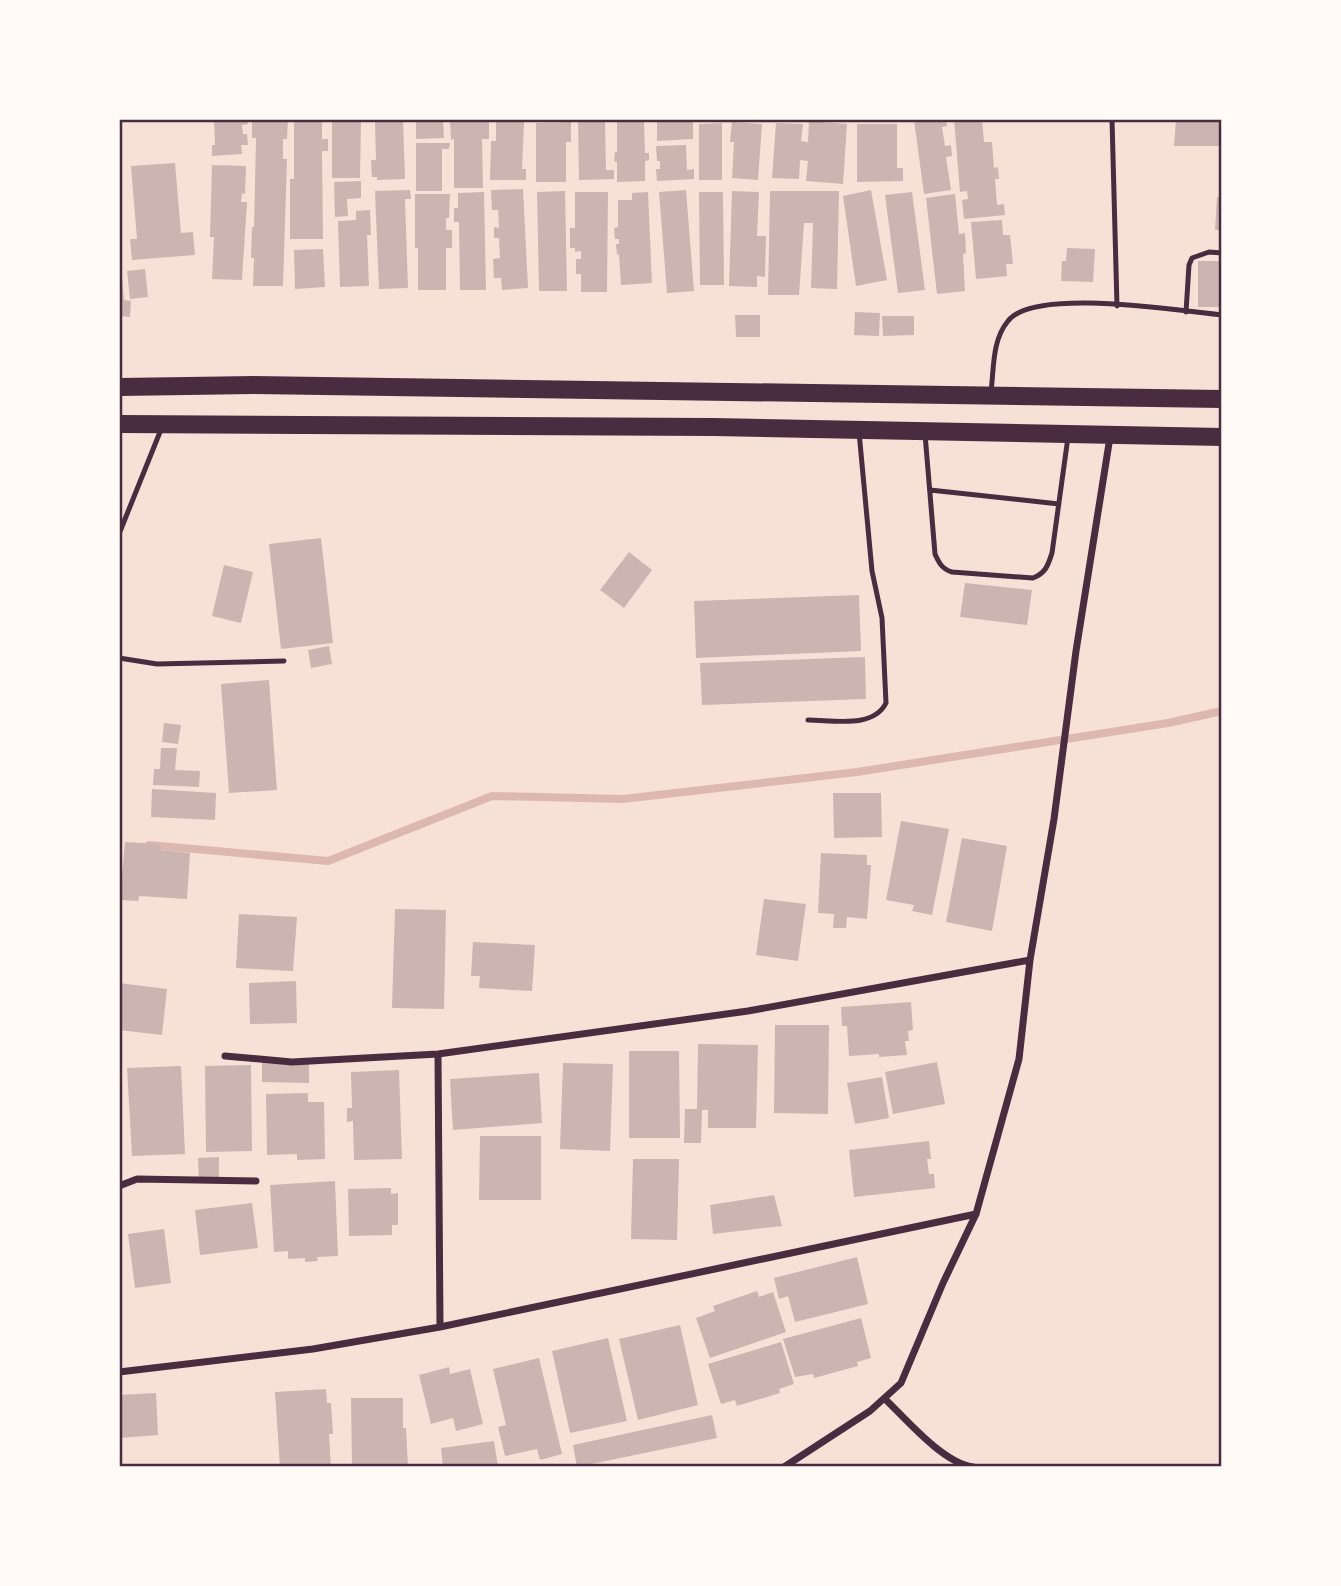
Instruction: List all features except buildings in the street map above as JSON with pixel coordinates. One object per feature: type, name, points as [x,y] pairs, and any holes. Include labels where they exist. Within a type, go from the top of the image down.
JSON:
[{"type":"highway","points":[[119,387],[254,385],[1222,399]]},
{"type":"highway","points":[[119,424],[859,429],[1222,437]]},
{"type":"street","points":[[784,1467],[885,1399],[901,1383],[943,1283],[976,1214],[1019,1059],[1030,960],[1055,819],[1076,651],[1111,435]]},
{"type":"street","points":[[225,1056],[292,1062],[438,1054],[748,1011],[1030,960]]},
{"type":"street","points":[[438,1054],[440,1327]]},
{"type":"street","points":[[119,1186],[137,1179],[256,1181]]},
{"type":"street","points":[[119,1372],[313,1349],[440,1327],[531,1310],[976,1214]]},
{"type":"street","points":[[885,1399],[959,1465],[973,1467]]},
{"type":"lane","points":[[1112,119],[1117,306]]},
{"type":"lane","points":[[1186,312],[1189,265],[1192,258],[1209,252],[1222,253]]},
{"type":"lane","points":[[990,395],[998,336],[1017,312],[1045,305],[1079,303],[1222,315]]},
{"type":"lane","points":[[119,534],[163,424]]},
{"type":"lane","points":[[808,720],[870,719],[881,712],[886,703],[882,618],[872,570],[859,429]]},
{"type":"lane","points":[[925,431],[935,554],[945,570],[1033,578],[1046,569],[1052,552],[1068,434]]},
{"type":"lane","points":[[930,490],[1059,504]]},
{"type":"lane","points":[[119,658],[157,664],[284,661]]},
{"type":"waterway","points":[[149,845],[328,861],[492,796],[623,799],[857,772],[1168,723],[1222,711]]}]
